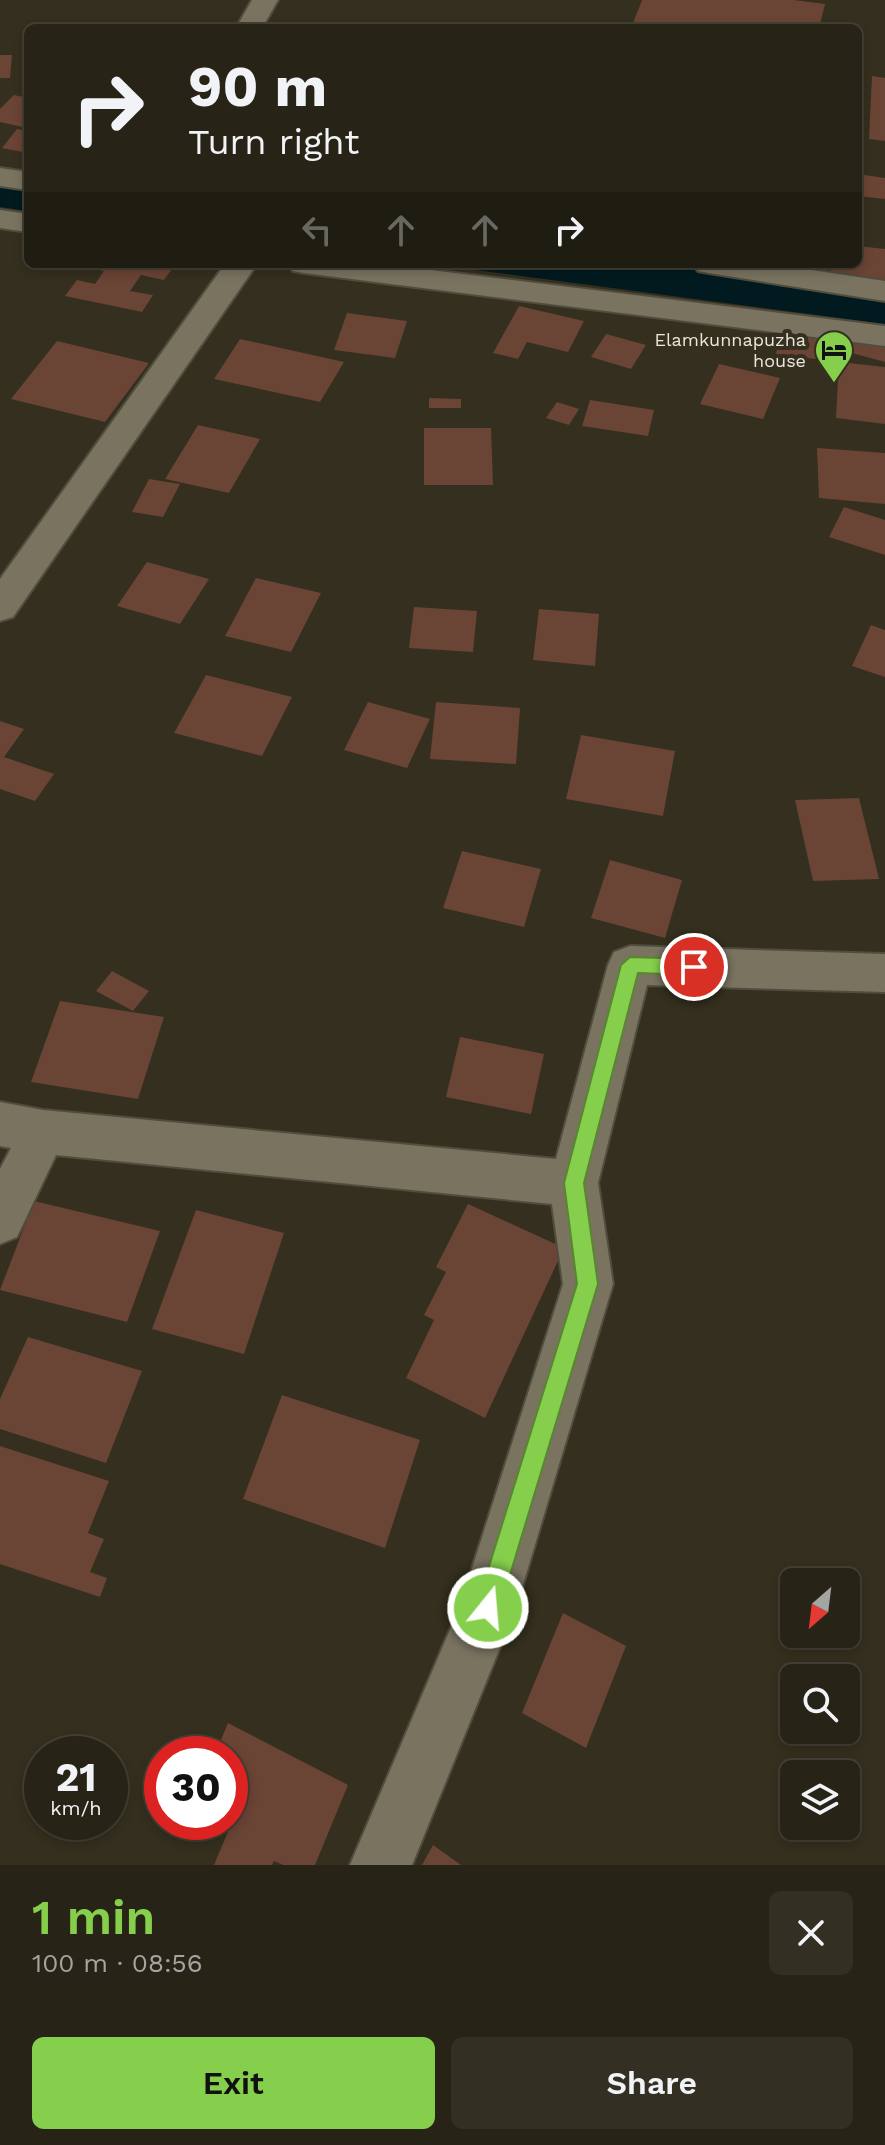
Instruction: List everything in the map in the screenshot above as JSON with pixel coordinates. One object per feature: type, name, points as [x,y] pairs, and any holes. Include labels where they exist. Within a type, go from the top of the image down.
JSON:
[{"type":"street","points":[[251,24],[265,0]]},
{"type":"street","points":[[0,177],[24,180]]},
{"type":"street","points":[[0,219],[24,222]]},
{"type":"street","points":[[0,607],[238,268]]},
{"type":"street","points":[[336,268],[885,336]]},
{"type":"street","points":[[735,268],[885,291]]},
{"type":"street","points":[[0,557],[37,558]]},
{"type":"street","points":[[381,1865],[488,1608],[588,1284],[574,1183],[630,965],[885,973]]},
{"type":"street","points":[[0,1221],[22,1128],[574,1183]]},
{"type":"water","points":[[0,181],[24,184],[24,210],[0,207]]},
{"type":"water","points":[[460,268],[700,268],[885,294],[885,324]]},
{"type":"building","points":[[642,0],[794,0],[825,4],[820,24],[633,24]]},
{"type":"building","points":[[0,55],[12,55],[10,78],[0,78]]},
{"type":"building","points":[[872,76],[885,78],[885,141],[869,139]]},
{"type":"building","points":[[14,95],[24,97],[24,127],[0,122],[0,109]]},
{"type":"building","points":[[17,129],[24,130],[24,152],[2,148]]},
{"type":"building","points":[[862,175],[885,178],[885,199],[862,196]]},
{"type":"building","points":[[862,246],[885,249],[885,288],[830,281],[831,268],[862,268]]},
{"type":"building","points":[[91,268],[173,268],[164,280],[141,275],[130,291],[153,295],[142,312],[65,296],[77,280],[95,284],[104,271]]},
{"type":"building","points":[[519,306],[584,321],[568,352],[527,342],[518,359],[493,353]]},
{"type":"building","points":[[347,313],[407,321],[395,358],[334,350]]},
{"type":"building","points":[[781,328],[826,334],[823,360],[776,354]]},
{"type":"building","points":[[606,334],[646,345],[631,369],[591,357]]},
{"type":"building","points":[[855,335],[885,343],[885,362],[848,352]]},
{"type":"building","points":[[240,339],[344,362],[320,402],[214,379]]},
{"type":"building","points":[[57,341],[149,363],[105,422],[11,399]]},
{"type":"building","points":[[839,362],[885,367],[885,424],[836,418]]},
{"type":"building","points":[[719,364],[780,378],[763,419],[700,404]]},
{"type":"building","points":[[429,398],[461,399],[461,408],[429,408]]},
{"type":"building","points":[[590,400],[654,410],[648,436],[582,426]]},
{"type":"building","points":[[557,402],[579,409],[569,425],[546,418]]},
{"type":"building","points":[[198,425],[260,439],[229,493],[165,479]]},
{"type":"building","points":[[424,428],[491,428],[493,485],[424,485]]},
{"type":"building","points":[[817,448],[885,453],[885,504],[819,498]]},
{"type":"building","points":[[149,479],[180,484],[163,517],[132,512]]},
{"type":"building","points":[[844,507],[885,520],[885,555],[829,537]]},
{"type":"building","points":[[147,562],[209,579],[180,624],[117,606]]},
{"type":"building","points":[[256,578],[321,593],[291,652],[225,636]]},
{"type":"building","points":[[414,607],[477,611],[473,652],[409,648]]},
{"type":"building","points":[[539,609],[599,614],[595,666],[533,660]]},
{"type":"building","points":[[871,625],[885,630],[885,677],[852,666]]},
{"type":"building","points":[[206,675],[292,697],[262,756],[174,733]]},
{"type":"building","points":[[368,702],[430,719],[407,768],[344,750]]},
{"type":"building","points":[[436,702],[520,708],[516,764],[430,759]]},
{"type":"building","points":[[0,721],[24,729],[4,757],[54,774],[35,801],[0,789]]},
{"type":"building","points":[[581,735],[675,751],[663,816],[566,799]]},
{"type":"building","points":[[859,798],[879,879],[813,881],[795,800]]},
{"type":"building","points":[[462,851],[541,869],[524,927],[443,908]]},
{"type":"building","points":[[610,860],[682,880],[665,938],[591,918]]},
{"type":"building","points":[[112,971],[149,991],[133,1011],[96,991]]},
{"type":"building","points":[[60,1001],[164,1017],[138,1099],[31,1082]]},
{"type":"building","points":[[460,1037],[544,1054],[531,1114],[446,1097]]},
{"type":"building","points":[[34,1201],[160,1231],[127,1322],[0,1290]]},
{"type":"building","points":[[468,1204],[564,1248],[485,1418],[406,1378],[434,1320],[424,1315],[446,1272],[436,1267]]},
{"type":"building","points":[[196,1210],[284,1233],[244,1354],[152,1329]]},
{"type":"building","points":[[28,1337],[142,1371],[106,1463],[0,1429],[0,1399]]},
{"type":"building","points":[[282,1395],[420,1440],[385,1548],[243,1499]]},
{"type":"building","points":[[0,1446],[109,1481],[88,1533],[104,1539],[90,1572],[107,1578],[100,1597],[0,1564]]},
{"type":"building","points":[[563,1613],[626,1646],[586,1748],[522,1713]]},
{"type":"building","points":[[228,1723],[348,1785],[315,1865],[283,1865],[274,1861],[272,1865],[214,1865],[225,1840],[248,1840],[248,1736],[223,1736]]},
{"type":"building","points":[[433,1845],[461,1865],[422,1865]]},
{"type":"place","name":"Elamkunnapuzha house","points":[[834,384]]},
{"type":"route","points":[[488,1608],[588,1284],[574,1183],[630,965],[694,967]]}]
